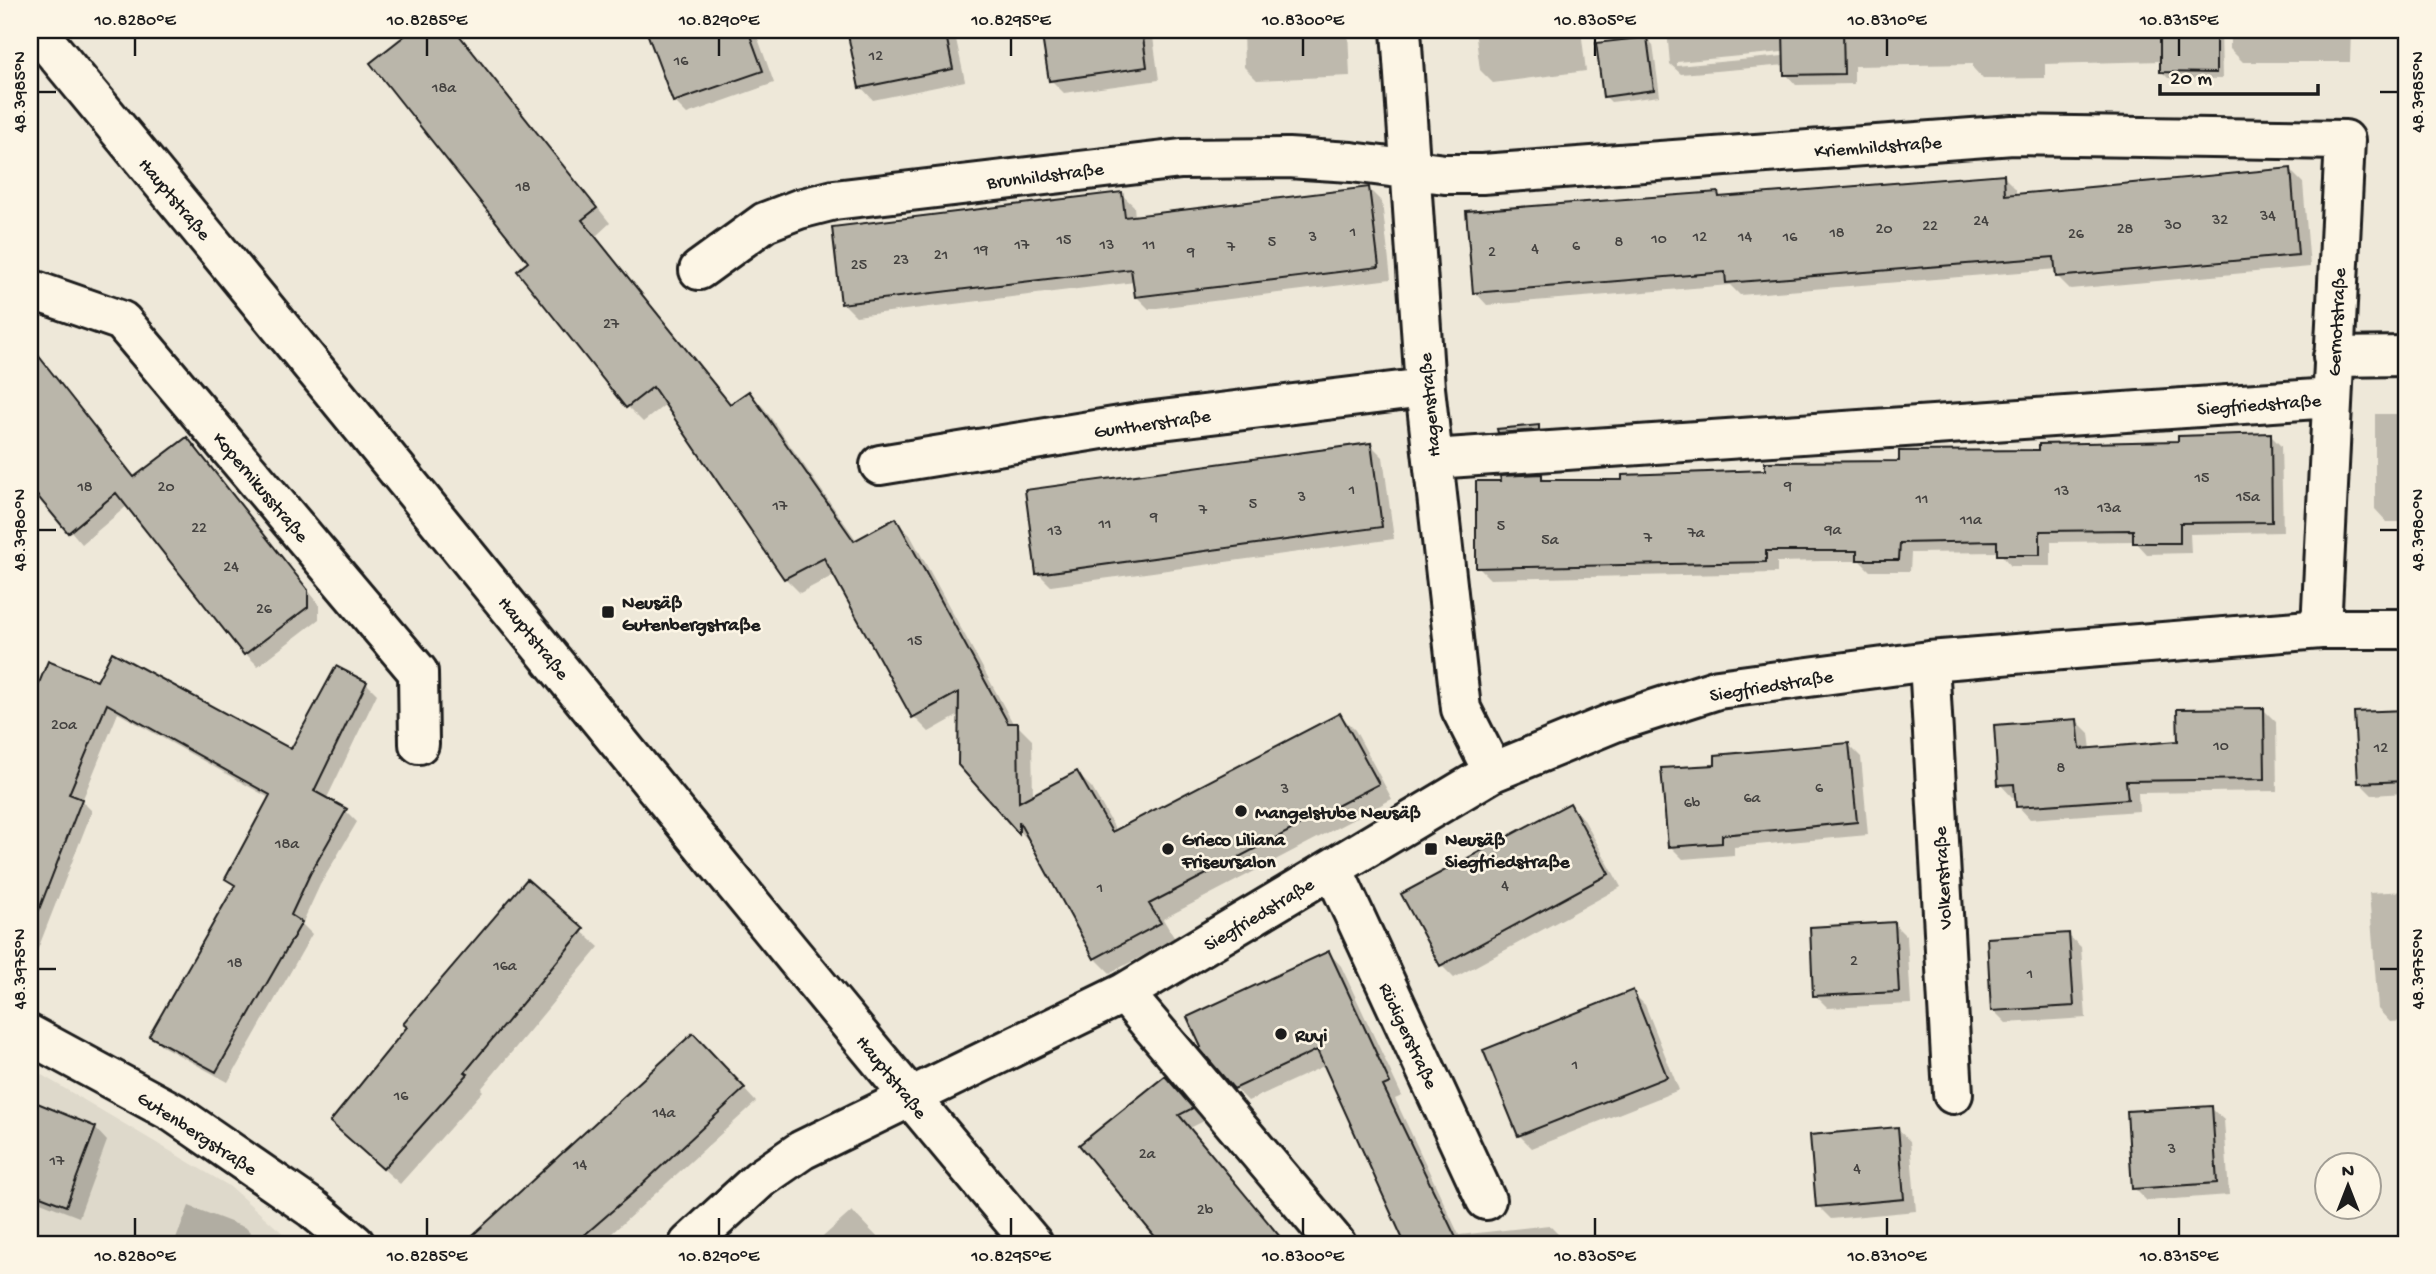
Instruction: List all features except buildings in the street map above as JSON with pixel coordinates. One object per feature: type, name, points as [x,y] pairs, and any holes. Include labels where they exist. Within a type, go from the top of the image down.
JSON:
[{"type":"street","name":"Hauptstraße","points":[[36,30],[246,282],[911,1099],[1033,1244]]},
{"type":"street","name":"Hagenstraße","points":[[1401,30],[1426,388],[1461,709],[1493,772]]},
{"type":"street","name":"Kriemhildstraße","points":[[1411,171],[1482,174],[2013,135],[2346,140]]},
{"type":"street","name":"Gernotstraße","points":[[2321,629],[2346,140]]},
{"type":"street","name":"Brunhildstraße","points":[[699,270],[765,222],[834,200],[1181,159],[1288,158],[1351,162],[1411,171]]},
{"type":"street","name":"Kopernikusstraße","points":[[30,289],[122,321],[131,331],[418,671],[419,744]]},
{"type":"street","points":[[2333,357],[2406,356]]},
{"type":"street","name":"Guntherstraße","points":[[880,466],[1144,422],[1426,388]]},
{"type":"street","name":"Siegfriedstraße","points":[[1433,459],[2331,398]]},
{"type":"street","name":"Siegfriedstraße","points":[[911,1099],[1124,993],[1493,772],[1615,722],[1718,689],[1929,661],[2321,629],[2406,629]]},
{"type":"street","name":"Volkerstraße","points":[[1929,661],[1953,1094]]},
{"type":"street","name":"Rüdigerstraße","points":[[1333,869],[1486,1200]]},
{"type":"street","points":[[1124,993],[1336,1244]]},
{"type":"street","name":"Gutenbergstraße","points":[[30,1035],[174,1113],[313,1209],[355,1244]]},
{"type":"street","points":[[689,1244],[760,1179],[802,1150],[911,1099]]},
{"type":"shaded area","points":[[30,1068],[229,1186],[295,1244],[30,1244]]},
{"type":"place","name":"Neusäß Gutenbergstraße","points":[[608,612]]},
{"type":"place","name":"Mangelstube Neusäß","points":[[1241,811]]},
{"type":"place","name":"Grieco Liliana Friseursalon","points":[[1168,849]]},
{"type":"place","name":"Neusäß Siegfriedstraße","points":[[1431,849]]},
{"type":"place","name":"Ruyi","points":[[1281,1034]]}]
